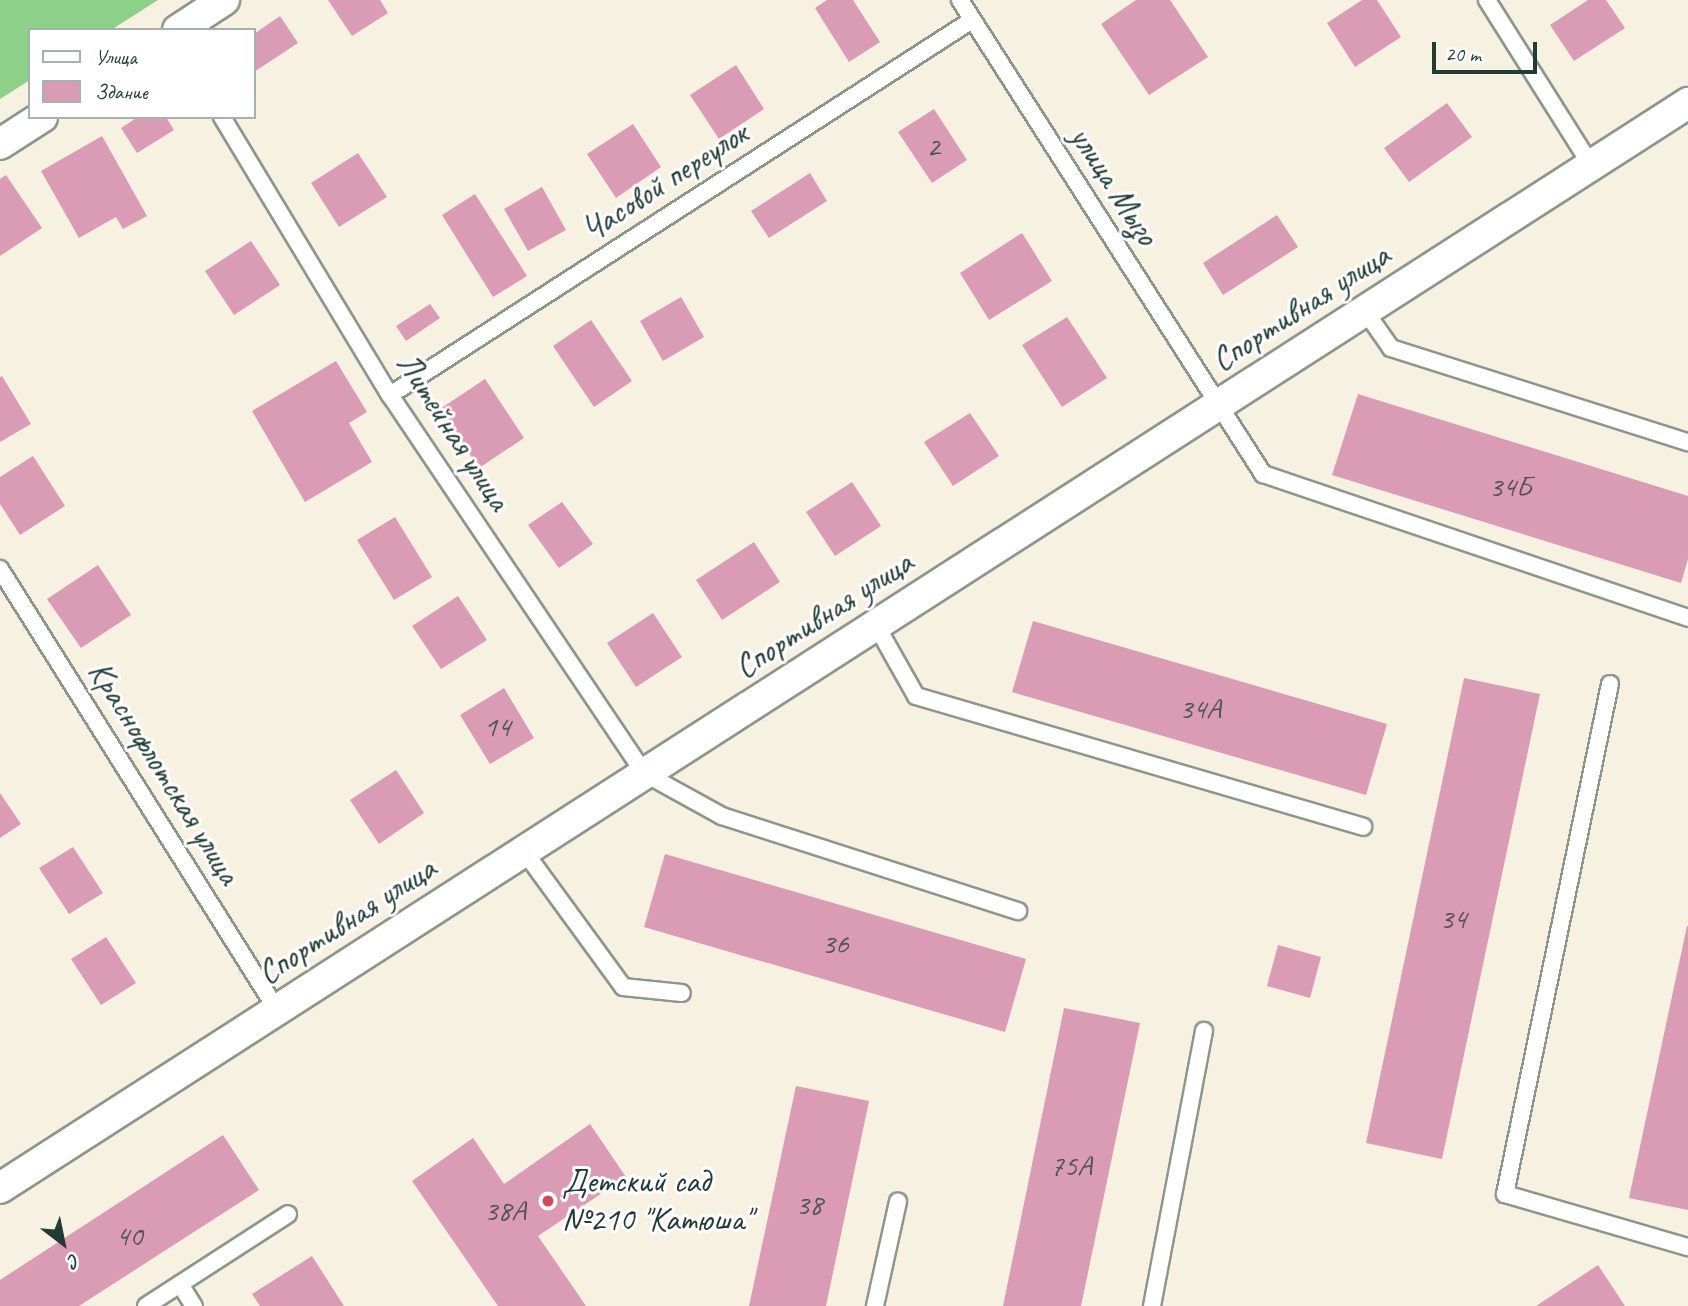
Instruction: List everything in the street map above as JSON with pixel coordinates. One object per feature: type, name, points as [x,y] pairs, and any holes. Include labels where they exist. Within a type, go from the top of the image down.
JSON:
[{"type":"street","points":[[181,28],[224,0]]},
{"type":"street","name":"Спортивная улица","points":[[0,1188],[1688,103]]},
{"type":"street","points":[[0,144],[39,119]]},
{"type":"lane","name":"улица Мызо","points":[[960,0],[1263,474],[1688,618]]},
{"type":"lane","points":[[1487,0],[1591,165]]},
{"type":"lane","name":"Часовой переулок","points":[[390,395],[972,20]]},
{"type":"lane","name":"Литейная улица","points":[[223,119],[390,395],[644,774]]},
{"type":"lane","points":[[1365,311],[1391,348],[1688,442]]},
{"type":"lane","name":"Краснофлотская улица","points":[[0,569],[277,1010]]},
{"type":"lane","points":[[876,625],[916,696],[1363,827]]},
{"type":"lane","points":[[1610,684],[1505,1194],[1688,1247]]},
{"type":"lane","points":[[644,774],[722,816],[1018,911]]},
{"type":"lane","points":[[524,850],[624,988],[682,993]]},
{"type":"lane","points":[[1152,1306],[1204,1031]]},
{"type":"lane","points":[[875,1306],[898,1202]]},
{"type":"lane","points":[[146,1306],[288,1214]]},
{"type":"lane","points":[[180,1284],[194,1306]]},
{"type":"green space","points":[[0,0],[158,0],[114,28],[28,28],[28,81],[0,99]]},
{"type":"building","points":[[328,0],[380,0],[388,13],[352,36]]},
{"type":"building","points":[[827,0],[853,0],[880,42],[849,62],[815,8]]},
{"type":"building","points":[[1136,0],[1170,0],[1208,57],[1149,95],[1101,24]]},
{"type":"building","points":[[1362,0],[1377,0],[1401,37],[1355,67],[1327,23]]},
{"type":"building","points":[[1588,0],[1606,0],[1625,28],[1574,61],[1550,25]]},
{"type":"building","points":[[280,16],[298,43],[256,71],[256,33]]},
{"type":"building","points":[[736,65],[764,109],[719,139],[690,95]]},
{"type":"building","points":[[1447,103],[1472,137],[1409,182],[1384,148]]},
{"type":"building","points":[[934,109],[967,160],[932,183],[898,132]]},
{"type":"building","points":[[135,119],[167,119],[174,130],[137,153],[121,128]]},
{"type":"building","points":[[633,124],[661,167],[616,198],[587,154]]},
{"type":"building","points":[[102,136],[147,216],[123,229],[116,217],[79,238],[41,171]]},
{"type":"building","points":[[358,153],[387,197],[339,227],[311,183]]},
{"type":"building","points":[[810,173],[827,201],[769,238],[751,211]]},
{"type":"building","points":[[6,175],[42,228],[0,256],[0,179]]},
{"type":"building","points":[[542,187],[566,230],[528,251],[504,209]]},
{"type":"building","points":[[475,194],[527,276],[493,297],[442,215]]},
{"type":"building","points":[[1277,215],[1298,247],[1223,295],[1203,263]]},
{"type":"building","points":[[1022,233],[1052,281],[989,320],[960,273]]},
{"type":"building","points":[[251,241],[280,285],[234,315],[205,271]]},
{"type":"building","points":[[681,297],[704,337],[663,361],[640,321]]},
{"type":"building","points":[[430,304],[440,318],[406,341],[396,326]]},
{"type":"building","points":[[1067,317],[1107,378],[1062,407],[1022,345]]},
{"type":"building","points":[[591,320],[632,381],[594,407],[553,346]]},
{"type":"building","points":[[336,361],[367,412],[349,423],[372,462],[305,502],[252,411]]},
{"type":"building","points":[[2,376],[31,424],[0,442],[0,377]]},
{"type":"building","points":[[485,379],[524,438],[479,468],[440,409]]},
{"type":"building","points":[[1358,394],[1688,496],[1688,559],[1681,583],[1332,475]]},
{"type":"building","points":[[970,413],[999,456],[953,486],[924,442]]},
{"type":"building","points":[[33,456],[65,506],[20,535],[0,504],[0,477]]},
{"type":"building","points":[[852,482],[881,526],[835,556],[806,512]]},
{"type":"building","points":[[562,502],[593,544],[559,568],[528,525]]},
{"type":"building","points":[[395,517],[432,577],[394,600],[357,540]]},
{"type":"building","points":[[754,542],[780,582],[722,620],[696,580]]},
{"type":"building","points":[[98,565],[131,615],[81,648],[47,599]]},
{"type":"building","points":[[458,596],[487,640],[441,669],[412,626]]},
{"type":"building","points":[[653,613],[682,657],[636,687],[607,643]]},
{"type":"building","points":[[1033,621],[1387,724],[1366,795],[1012,692]]},
{"type":"building","points":[[1464,678],[1540,694],[1442,1159],[1366,1143]]},
{"type":"building","points":[[504,688],[534,738],[490,764],[460,715]]},
{"type":"building","points":[[396,770],[424,813],[379,844],[350,800]]},
{"type":"building","points":[[0,793],[21,824],[0,838]]},
{"type":"building","points":[[73,847],[103,893],[69,914],[39,868]]},
{"type":"building","points":[[665,854],[1026,959],[1005,1032],[644,927]]},
{"type":"building","points":[[1688,926],[1688,1210],[1629,1198]]},
{"type":"building","points":[[106,937],[136,983],[101,1005],[71,959]]},
{"type":"building","points":[[1278,945],[1321,957],[1310,998],[1267,986]]},
{"type":"building","points":[[1064,1008],[1140,1023],[1081,1306],[1003,1306]]},
{"type":"building","points":[[796,1086],[869,1101],[826,1306],[749,1306]]},
{"type":"building","points":[[590,1124],[626,1177],[538,1236],[586,1306],[498,1306],[412,1181],[473,1138],[504,1184]]},
{"type":"building","points":[[223,1135],[259,1190],[79,1306],[0,1306],[0,1280]]},
{"type":"building","points":[[312,1256],[344,1306],[260,1306],[252,1294]]},
{"type":"building","points":[[1598,1265],[1625,1306],[1536,1306]]},
{"type":"place","name":"Детский сад №210 \"Катюша\"","points":[[548,1201]]}]
